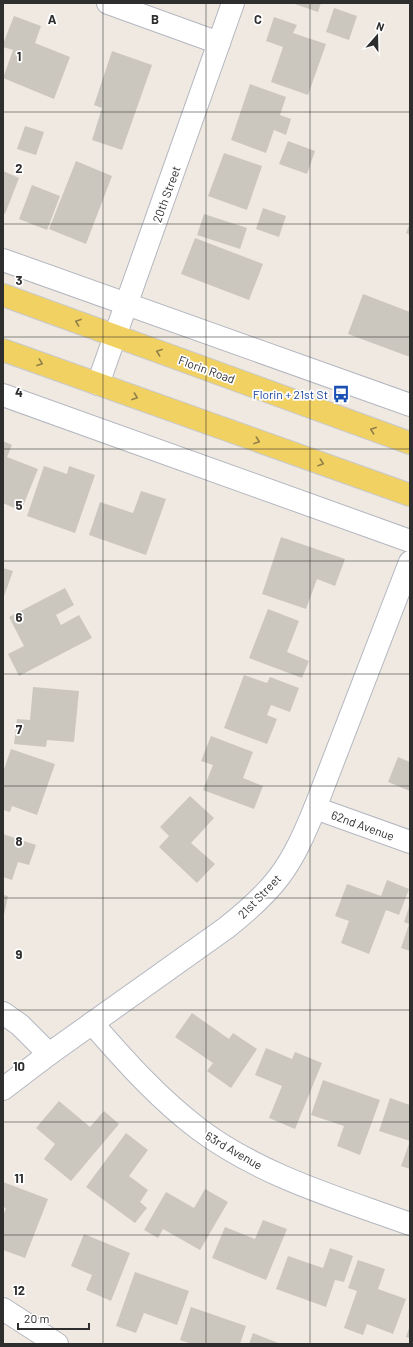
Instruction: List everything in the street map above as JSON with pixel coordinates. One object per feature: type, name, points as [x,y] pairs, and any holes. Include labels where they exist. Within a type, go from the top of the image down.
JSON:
[{"type":"main road","name":"Florin Road","points":[[3,296],[410,443]]},
{"type":"main road","points":[[3,350],[410,495]]},
{"type":"street","points":[[108,3],[219,43]]},
{"type":"street","name":"20th Street","points":[[98,384],[233,3]]},
{"type":"street","points":[[3,260],[410,405]]},
{"type":"street","points":[[3,395],[410,541]]},
{"type":"street","name":"21st Street","points":[[3,1089],[49,1054],[226,928],[252,907],[279,877],[301,842],[410,562]]},
{"type":"street","name":"62nd Avenue","points":[[315,808],[410,842]]},
{"type":"street","points":[[3,1013],[20,1025],[49,1054]]},
{"type":"street","name":"63rd Avenue","points":[[92,1023],[135,1073],[158,1096],[200,1131],[239,1155],[296,1183],[410,1224]]},
{"type":"street","points":[[3,1309],[57,1344]]},
{"type":"building","points":[[292,3],[321,3],[318,12]]},
{"type":"building","points":[[334,8],[357,16],[349,40],[326,32]]},
{"type":"building","points":[[14,16],[41,26],[35,43],[70,57],[54,99],[3,78],[13,50],[3,47],[3,44]]},
{"type":"building","points":[[274,17],[297,25],[293,33],[326,44],[308,95],[271,82],[283,47],[266,41]]},
{"type":"building","points":[[112,51],[152,65],[122,150],[92,140],[102,108],[94,105]]},
{"type":"building","points":[[250,84],[286,97],[280,115],[291,119],[286,135],[274,130],[266,153],[231,140]]},
{"type":"building","points":[[25,126],[44,132],[36,155],[17,149]]},
{"type":"building","points":[[288,141],[315,151],[307,174],[279,164]]},
{"type":"building","points":[[224,153],[262,166],[247,210],[208,196]]},
{"type":"building","points":[[76,161],[112,176],[86,244],[49,229]]},
{"type":"building","points":[[3,171],[19,178],[5,214],[3,213]]},
{"type":"building","points":[[32,185],[60,196],[47,230],[19,219]]},
{"type":"building","points":[[263,208],[286,216],[279,237],[256,229]]},
{"type":"building","points":[[204,214],[247,228],[240,249],[197,235]]},
{"type":"building","points":[[410,223],[410,235],[406,233]]},
{"type":"building","points":[[195,238],[263,264],[249,300],[181,274]]},
{"type":"building","points":[[363,294],[410,312],[410,357],[348,334]]},
{"type":"building","points":[[3,441],[12,445],[7,457],[38,469],[21,511],[3,503]]},
{"type":"building","points":[[44,466],[67,474],[69,466],[95,475],[75,533],[27,516]]},
{"type":"building","points":[[141,491],[166,499],[146,555],[89,535],[100,502],[133,513]]},
{"type":"building","points":[[281,537],[345,559],[335,586],[317,579],[306,609],[262,594]]},
{"type":"building","points":[[3,568],[13,571],[3,599]]},
{"type":"building","points":[[65,588],[74,605],[56,615],[61,625],[79,615],[92,638],[19,676],[8,654],[24,646],[9,617]]},
{"type":"building","points":[[268,609],[299,621],[287,652],[309,661],[302,678],[249,658]]},
{"type":"building","points":[[244,675],[267,683],[270,677],[299,688],[290,712],[271,705],[267,715],[277,719],[267,744],[224,728]]},
{"type":"building","points":[[33,687],[79,691],[74,742],[47,740],[46,747],[14,744],[17,719],[30,720]]},
{"type":"building","points":[[211,736],[253,752],[243,778],[263,786],[254,809],[203,790],[213,765],[201,761]]},
{"type":"building","points":[[11,749],[55,764],[37,815],[12,806],[10,812],[3,810],[3,772]]},
{"type":"building","points":[[398,757],[410,762],[410,791],[388,782]]},
{"type":"building","points":[[190,796],[214,818],[191,843],[215,864],[197,883],[159,847],[169,836],[160,827]]},
{"type":"building","points":[[3,834],[36,845],[29,865],[18,862],[12,880],[3,877]]},
{"type":"building","points":[[387,880],[409,889],[399,915],[386,910],[369,954],[341,943],[349,921],[335,916],[347,884],[381,896]]},
{"type":"building","points":[[3,895],[8,896],[4,915],[3,914]]},
{"type":"building","points":[[410,904],[410,951],[401,948],[409,924],[404,922]]},
{"type":"building","points":[[192,1013],[229,1039],[233,1033],[257,1049],[231,1088],[207,1071],[213,1063],[175,1037]]},
{"type":"building","points":[[266,1048],[292,1059],[295,1052],[322,1063],[295,1129],[269,1118],[282,1086],[255,1075]]},
{"type":"building","points":[[323,1080],[380,1100],[360,1155],[337,1146],[344,1126],[311,1115]]},
{"type":"building","points":[[390,1098],[410,1105],[410,1141],[379,1131]]},
{"type":"building","points":[[59,1101],[90,1127],[104,1111],[119,1124],[71,1181],[44,1159],[55,1144],[36,1128]]},
{"type":"building","points":[[126,1133],[148,1150],[129,1176],[148,1190],[140,1202],[147,1208],[135,1223],[86,1187]]},
{"type":"building","points":[[410,1141],[410,1169],[401,1166]]},
{"type":"building","points":[[3,1182],[48,1199],[25,1258],[3,1250],[3,1216],[6,1208],[3,1207]]},
{"type":"building","points":[[205,1189],[228,1202],[200,1250],[163,1229],[158,1238],[144,1230],[166,1192],[194,1208]]},
{"type":"building","points":[[263,1220],[287,1229],[266,1280],[212,1258],[225,1227],[255,1239]]},
{"type":"building","points":[[84,1234],[130,1253],[111,1301],[86,1290],[92,1275],[71,1266]]},
{"type":"building","points":[[330,1248],[353,1256],[344,1282],[335,1280],[326,1307],[276,1289],[288,1256],[323,1268]]},
{"type":"building","points":[[358,1260],[385,1269],[378,1289],[406,1299],[393,1334],[367,1324],[363,1335],[344,1328],[357,1291],[348,1288]]},
{"type":"building","points":[[135,1272],[189,1291],[177,1325],[144,1313],[136,1333],[116,1326]]},
{"type":"building","points":[[191,1307],[246,1326],[240,1344],[192,1344],[180,1340]]},
{"type":"building","points":[[410,1325],[410,1338],[406,1337]]},
{"type":"building","points":[[253,1333],[281,1344],[249,1344]]},
{"type":"place","name":"Florin + 21st St","points":[[341,394]]}]
